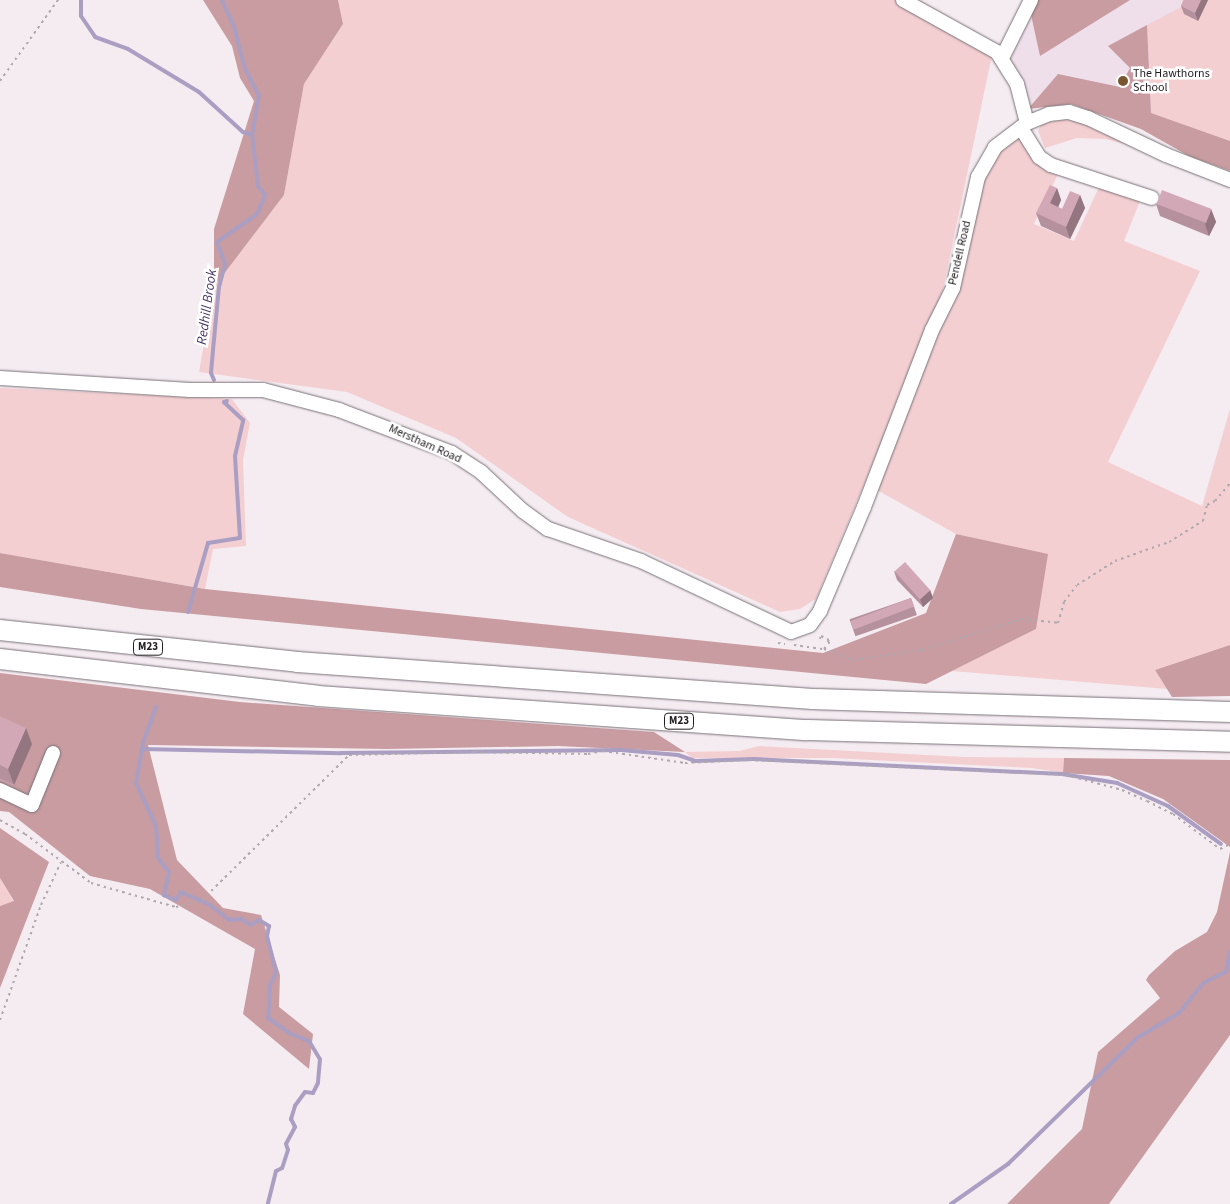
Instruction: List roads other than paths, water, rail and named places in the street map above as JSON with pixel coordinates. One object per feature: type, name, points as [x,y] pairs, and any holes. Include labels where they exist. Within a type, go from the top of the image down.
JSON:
[{"type":"highway","name":"M23","points":[[0,630],[297,662],[813,699],[1230,712]]},
{"type":"highway","name":"M23","points":[[0,659],[318,696],[787,729],[1230,742]]},
{"type":"street","points":[[903,0],[997,52],[1017,84],[1024,125],[1039,157],[1051,165],[1152,198]]},
{"type":"street","points":[[1002,58],[1031,0]]},
{"type":"street","name":"Pendell Road","points":[[810,625],[820,611],[864,507],[932,330],[953,288],[981,171],[995,147],[1024,125],[1049,114],[1069,112],[1088,118],[1166,155],[1230,180]]},
{"type":"street","name":"Merstham Road","points":[[0,378],[190,390],[263,390],[320,405],[452,454],[481,472],[523,511],[548,528],[641,561],[791,632],[810,625]]},
{"type":"street","points":[[0,790],[32,805],[53,753]]},
{"type":"waterway","points":[[81,0],[81,16],[95,37],[128,49],[199,92],[243,132],[252,135]]},
{"type":"waterway","name":"Redhill Brook","points":[[214,380],[211,373],[213,350],[219,287],[225,264],[217,242],[257,214],[265,195],[258,186],[252,135],[259,96],[245,69],[234,27],[222,0]]},
{"type":"waterway","name":"Redhill Brook","points":[[188,612],[208,543],[240,538],[235,456],[243,420],[224,402],[227,401]]},
{"type":"waterway","name":"Redhill Brook","points":[[156,707],[143,743],[136,783],[156,826],[158,858],[169,872],[164,895],[176,900],[181,892],[210,905],[229,920],[242,919],[250,925],[259,920],[269,926],[267,936],[276,973],[270,985],[268,1018],[291,1034],[309,1041],[320,1059],[318,1083],[313,1093],[305,1092],[295,1106],[291,1119],[295,1127],[286,1144],[288,1150],[282,1168],[276,1171],[268,1204]]},
{"type":"waterway","points":[[142,749],[341,753],[621,750],[678,755],[695,761],[754,759],[1062,774],[1117,783],[1168,806],[1221,844]]},
{"type":"waterway","points":[[951,1204],[1008,1164],[1137,1038],[1179,1013],[1203,983],[1226,972],[1230,952]]},
{"type":"place","name":"The Hawthorns School","points":[[1123,81]]}]
